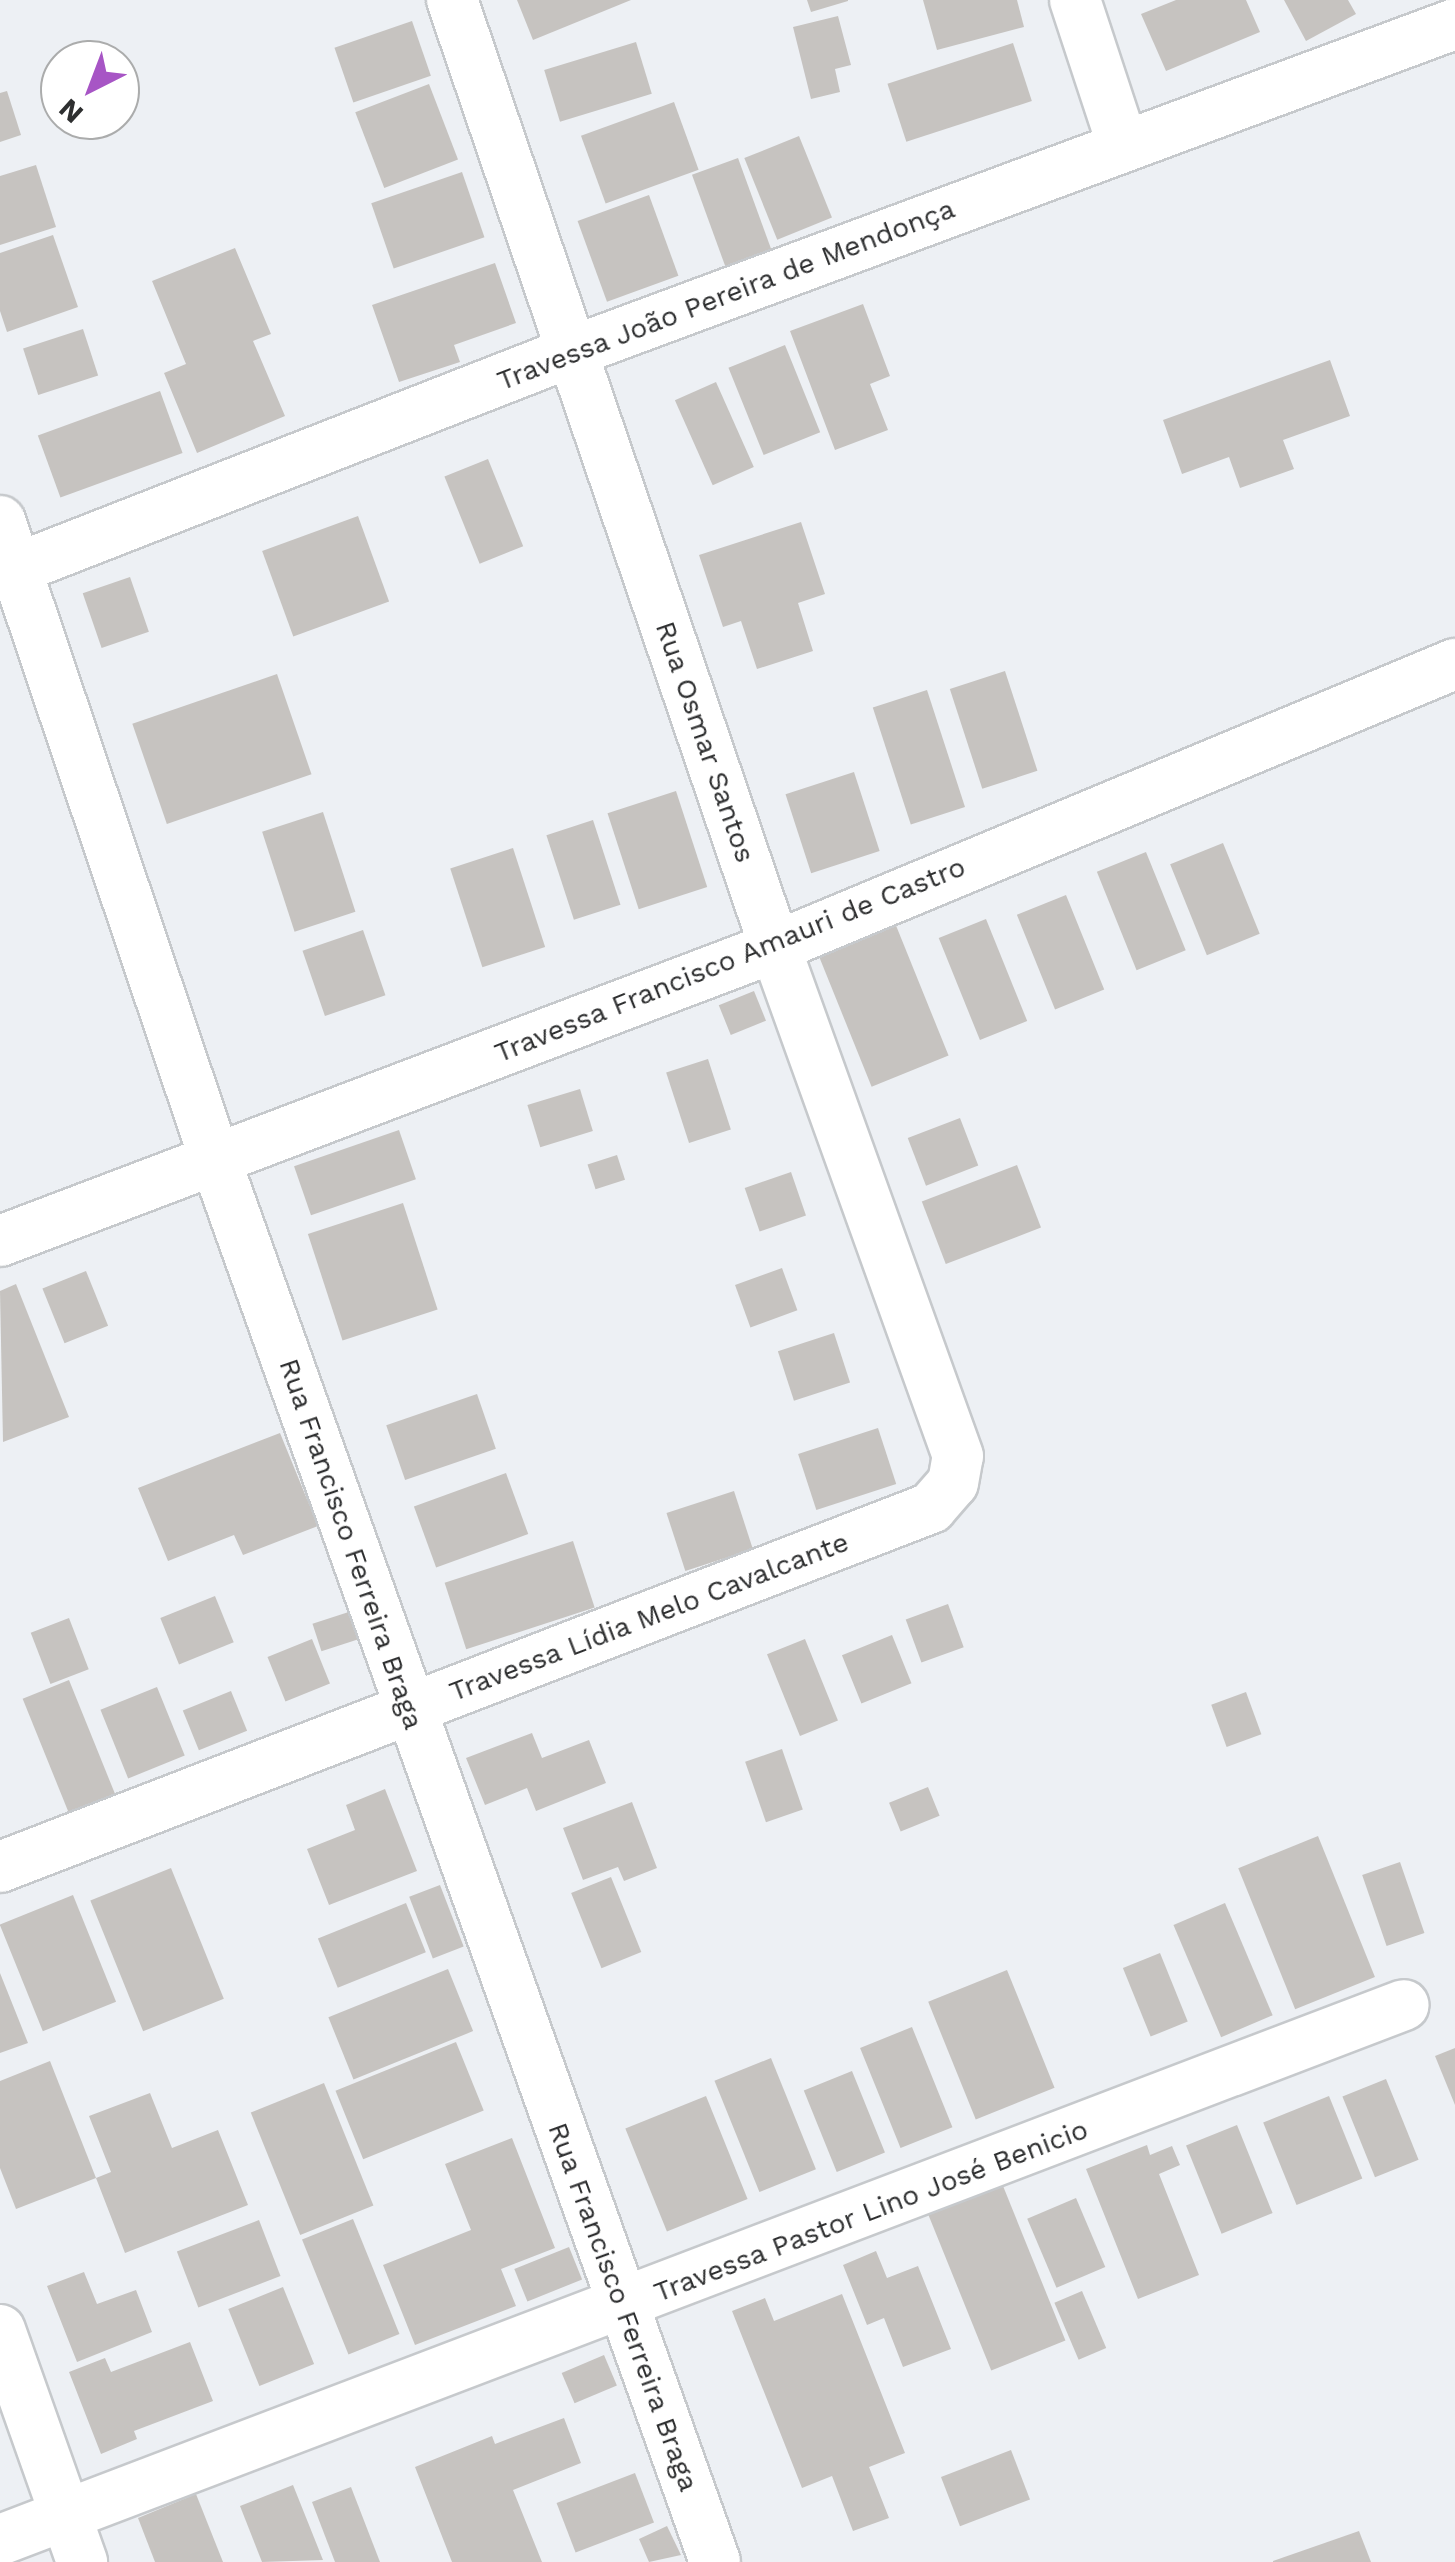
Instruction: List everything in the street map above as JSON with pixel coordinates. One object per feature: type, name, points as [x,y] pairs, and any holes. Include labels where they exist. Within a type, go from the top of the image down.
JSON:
[{"type":"street","name":"Rua Osmar Santos","points":[[452,0],[776,947],[958,1456],[953,1482]]},
{"type":"street","points":[[1075,0],[1123,146]]},
{"type":"street","name":"Travessa João Pereira de Mendonça","points":[[8,572],[571,352],[1455,24]]},
{"type":"street","name":"Rua Francisco Ferreira Braga","points":[[0,521],[8,572],[715,2562]]},
{"type":"street","name":"Travessa Francisco Amauri de Castro","points":[[0,1241],[776,947],[1455,664]]},
{"type":"street","name":"Travessa Lídia Melo Cavalcante","points":[[0,1867],[931,1508],[953,1482]]},
{"type":"street","name":"Travessa Pastor Lino José Benicio","points":[[0,2540],[622,2307],[1404,2004]]},
{"type":"street","points":[[0,2330],[82,2562]]},
{"type":"building","points":[[517,0],[631,0],[533,40]]},
{"type":"building","points":[[807,0],[848,0],[848,1],[811,12]]},
{"type":"building","points":[[923,0],[1017,0],[1024,27],[937,50]]},
{"type":"building","points":[[1176,0],[1246,0],[1260,32],[1166,71],[1141,14]]},
{"type":"building","points":[[1284,0],[1348,0],[1356,14],[1306,41]]},
{"type":"building","points":[[838,16],[851,65],[835,69],[840,92],[811,99],[793,27]]},
{"type":"building","points":[[412,21],[431,76],[353,103],[334,48]]},
{"type":"building","points":[[636,42],[652,94],[560,122],[544,70]]},
{"type":"building","points":[[1013,43],[1032,101],[906,142],[887,84]]},
{"type":"building","points":[[429,84],[458,160],[384,188],[355,112]]},
{"type":"building","points":[[7,91],[21,135],[0,142],[0,93]]},
{"type":"building","points":[[674,102],[699,170],[606,204],[581,136]]},
{"type":"building","points":[[799,136],[832,218],[777,240],[744,158]]},
{"type":"building","points":[[738,158],[772,251],[726,268],[692,175]]},
{"type":"building","points":[[36,165],[56,227],[0,245],[0,176]]},
{"type":"building","points":[[462,172],[484,237],[394,268],[371,203]]},
{"type":"building","points":[[649,195],[678,276],[607,302],[578,221]]},
{"type":"building","points":[[53,235],[78,307],[7,332],[0,311],[0,253]]},
{"type":"building","points":[[235,248],[271,334],[253,341],[285,416],[197,453],[164,373],[186,364],[152,281]]},
{"type":"building","points":[[495,263],[516,323],[454,345],[460,362],[399,382],[372,305]]},
{"type":"building","points":[[863,304],[890,376],[870,384],[888,430],[835,450],[790,331]]},
{"type":"building","points":[[83,329],[98,376],[38,395],[23,348]]},
{"type":"building","points":[[785,345],[820,432],[764,455],[728,368]]},
{"type":"building","points":[[1330,360],[1350,416],[1283,440],[1294,469],[1240,488],[1229,457],[1182,474],[1163,420]]},
{"type":"building","points":[[716,382],[754,467],[713,485],[675,400]]},
{"type":"building","points":[[160,391],[183,453],[60,497],[38,435]]},
{"type":"building","points":[[488,459],[523,546],[480,564],[444,477]]},
{"type":"building","points":[[358,516],[389,602],[293,636],[262,551]]},
{"type":"building","points":[[801,522],[825,594],[798,603],[813,651],[757,669],[741,621],[723,627],[699,555]]},
{"type":"building","points":[[130,577],[149,632],[102,648],[83,593]]},
{"type":"building","points":[[1005,671],[1037,771],[982,789],[950,689]]},
{"type":"building","points":[[277,674],[312,774],[167,824],[132,724]]},
{"type":"building","points":[[927,690],[965,807],[911,825],[873,708]]},
{"type":"building","points":[[854,772],[880,851],[811,873],[786,794]]},
{"type":"building","points":[[676,791],[707,887],[639,909],[608,813]]},
{"type":"building","points":[[323,812],[355,912],[295,932],[262,832]]},
{"type":"building","points":[[593,820],[621,905],[574,920],[546,835]]},
{"type":"building","points":[[1223,843],[1260,934],[1207,955],[1170,864]]},
{"type":"building","points":[[513,848],[545,947],[482,967],[450,868]]},
{"type":"building","points":[[1146,852],[1186,950],[1137,970],[1097,872]]},
{"type":"building","points":[[1066,895],[1104,990],[1055,1009],[1017,915]]},
{"type":"building","points":[[986,919],[1027,1021],[980,1040],[939,938]]},
{"type":"building","points":[[895,923],[949,1056],[872,1087],[818,954]]},
{"type":"building","points":[[363,930],[385,995],[325,1016],[302,951]]},
{"type":"building","points":[[754,991],[766,1021],[731,1035],[719,1005]]},
{"type":"building","points":[[708,1059],[731,1129],[689,1143],[666,1073]]},
{"type":"building","points":[[580,1089],[593,1131],[540,1147],[527,1105]]},
{"type":"building","points":[[960,1118],[978,1166],[926,1186],[908,1138]]},
{"type":"building","points":[[399,1130],[416,1179],[311,1215],[294,1166]]},
{"type":"building","points":[[617,1155],[625,1180],[596,1189],[588,1165]]},
{"type":"building","points":[[1017,1165],[1041,1228],[946,1264],[922,1202]]},
{"type":"building","points":[[791,1172],[806,1215],[760,1231],[745,1188]]},
{"type":"building","points":[[403,1203],[438,1310],[343,1340],[308,1234]]},
{"type":"building","points":[[782,1268],[797,1310],[750,1327],[735,1285]]},
{"type":"building","points":[[86,1271],[108,1326],[65,1343],[42,1289]]},
{"type":"building","points":[[16,1284],[69,1417],[3,1442],[0,1291]]},
{"type":"building","points":[[834,1333],[850,1382],[794,1401],[778,1351]]},
{"type":"building","points":[[477,1394],[496,1449],[405,1480],[386,1425]]},
{"type":"building","points":[[878,1428],[896,1484],[816,1510],[798,1454]]},
{"type":"building","points":[[280,1433],[318,1526],[243,1555],[234,1535],[168,1561],[138,1488]]},
{"type":"building","points":[[506,1473],[528,1534],[436,1568],[414,1507]]},
{"type":"building","points":[[734,1491],[753,1549],[685,1571],[666,1513]]},
{"type":"building","points":[[573,1541],[595,1608],[466,1649],[445,1583]]},
{"type":"building","points":[[215,1596],[234,1642],[179,1664],[160,1618]]},
{"type":"building","points":[[948,1604],[964,1647],[921,1663],[906,1619]]},
{"type":"building","points":[[361,1608],[370,1636],[321,1651],[312,1624]]},
{"type":"building","points":[[69,1618],[89,1669],[50,1684],[31,1633]]},
{"type":"building","points":[[892,1635],[911,1683],[861,1703],[842,1655]]},
{"type":"building","points":[[312,1639],[330,1684],[285,1701],[267,1657]]},
{"type":"building","points":[[805,1639],[838,1721],[800,1736],[767,1654]]},
{"type":"building","points":[[69,1680],[116,1797],[70,1816],[23,1699]]},
{"type":"building","points":[[157,1687],[185,1756],[128,1778],[100,1710]]},
{"type":"building","points":[[231,1691],[247,1731],[199,1750],[183,1710]]},
{"type":"building","points":[[1246,1692],[1261,1734],[1227,1747],[1211,1705]]},
{"type":"building","points":[[532,1733],[542,1758],[589,1740],[606,1783],[536,1811],[527,1788],[485,1805],[466,1758]]},
{"type":"building","points":[[782,1749],[803,1810],[766,1822],[745,1762]]},
{"type":"building","points":[[928,1787],[940,1816],[901,1831],[889,1803]]},
{"type":"building","points":[[385,1789],[417,1871],[329,1905],[307,1849],[355,1830],[346,1805]]},
{"type":"building","points":[[632,1802],[657,1868],[624,1881],[618,1867],[583,1880],[563,1828]]},
{"type":"building","points":[[1318,1836],[1375,1977],[1295,2009],[1238,1868]]},
{"type":"building","points":[[1400,1862],[1424,1933],[1387,1946],[1362,1875]]},
{"type":"building","points":[[171,1868],[224,1999],[143,2031],[90,1901]]},
{"type":"building","points":[[611,1877],[641,1952],[601,1968],[571,1893]]},
{"type":"building","points":[[440,1885],[464,1947],[433,1958],[409,1897]]},
{"type":"building","points":[[73,1895],[116,2002],[43,2031],[0,1924]]},
{"type":"building","points":[[406,1903],[426,1952],[338,1988],[318,1939]]},
{"type":"building","points":[[1225,1903],[1273,2015],[1221,2037],[1173,1925]]},
{"type":"building","points":[[1160,1953],[1188,2022],[1151,2037],[1123,1968]]},
{"type":"building","points":[[448,1969],[473,2031],[353,2079],[328,2017]]},
{"type":"building","points":[[1007,1970],[1055,2088],[976,2120],[928,2002]]},
{"type":"building","points":[[0,1973],[28,2043],[0,2053]]},
{"type":"building","points":[[912,2027],[952,2127],[901,2148],[860,2048]]},
{"type":"building","points":[[456,2042],[484,2111],[363,2159],[335,2091]]},
{"type":"building","points":[[1455,2048],[1455,2105],[1435,2056]]},
{"type":"building","points":[[771,2058],[816,2169],[759,2192],[714,2081]]},
{"type":"building","points":[[50,2061],[96,2178],[16,2209],[0,2168],[0,2081]]},
{"type":"building","points":[[852,2071],[885,2153],[837,2172],[804,2090]]},
{"type":"building","points":[[1386,2079],[1419,2160],[1375,2177],[1342,2097]]},
{"type":"building","points":[[324,2083],[373,2205],[300,2235],[251,2113]]},
{"type":"building","points":[[150,2093],[172,2148],[218,2130],[248,2205],[125,2253],[96,2178],[111,2172],[89,2116]]},
{"type":"building","points":[[706,2096],[748,2199],[667,2232],[625,2129]]},
{"type":"building","points":[[1329,2096],[1362,2179],[1297,2205],[1263,2123]]},
{"type":"building","points":[[1237,2125],[1273,2213],[1222,2234],[1186,2146]]},
{"type":"building","points":[[512,2138],[555,2248],[501,2269],[516,2306],[415,2345],[383,2265],[471,2230],[445,2164]]},
{"type":"building","points":[[1147,2145],[1150,2155],[1172,2146],[1180,2165],[1159,2174],[1199,2275],[1138,2299],[1086,2169]]},
{"type":"building","points":[[1001,2181],[1065,2340],[991,2370],[927,2211]]},
{"type":"building","points":[[1076,2198],[1105,2267],[1057,2288],[1027,2219]]},
{"type":"building","points":[[353,2219],[399,2334],[348,2355],[302,2240]]},
{"type":"building","points":[[259,2220],[281,2276],[198,2308],[177,2252]]},
{"type":"building","points":[[569,2247],[582,2279],[527,2302],[514,2269]]},
{"type":"building","points":[[876,2251],[887,2278],[918,2266],[951,2349],[903,2367],[884,2318],[867,2325],[843,2265]]},
{"type":"building","points":[[84,2272],[97,2304],[136,2290],[152,2332],[77,2362],[47,2286]]},
{"type":"building","points":[[283,2287],[314,2364],[259,2386],[228,2309]]},
{"type":"building","points":[[1082,2291],[1106,2348],[1079,2360],[1054,2303]]},
{"type":"building","points":[[842,2294],[905,2453],[869,2467],[889,2518],[853,2531],[832,2476],[802,2488],[732,2311],[765,2298],[774,2321]]},
{"type":"building","points":[[190,2342],[213,2401],[134,2431],[137,2439],[101,2454],[69,2372],[105,2358],[111,2372]]},
{"type":"building","points":[[604,2355],[617,2385],[575,2403],[562,2373]]},
{"type":"building","points":[[564,2418],[581,2463],[513,2490],[542,2562],[452,2562],[415,2467],[492,2436],[495,2444]]},
{"type":"building","points":[[1011,2450],[1030,2499],[960,2526],[941,2477]]},
{"type":"building","points":[[635,2473],[654,2522],[576,2553],[557,2503]]},
{"type":"building","points":[[293,2485],[323,2560],[262,2562],[240,2506]]},
{"type":"building","points":[[351,2487],[380,2562],[335,2562],[312,2502]]},
{"type":"building","points":[[196,2494],[223,2562],[155,2562],[138,2518]]},
{"type":"building","points":[[667,2526],[681,2555],[649,2562],[639,2539]]},
{"type":"building","points":[[1359,2531],[1371,2562],[1273,2562],[1273,2561]]}]
